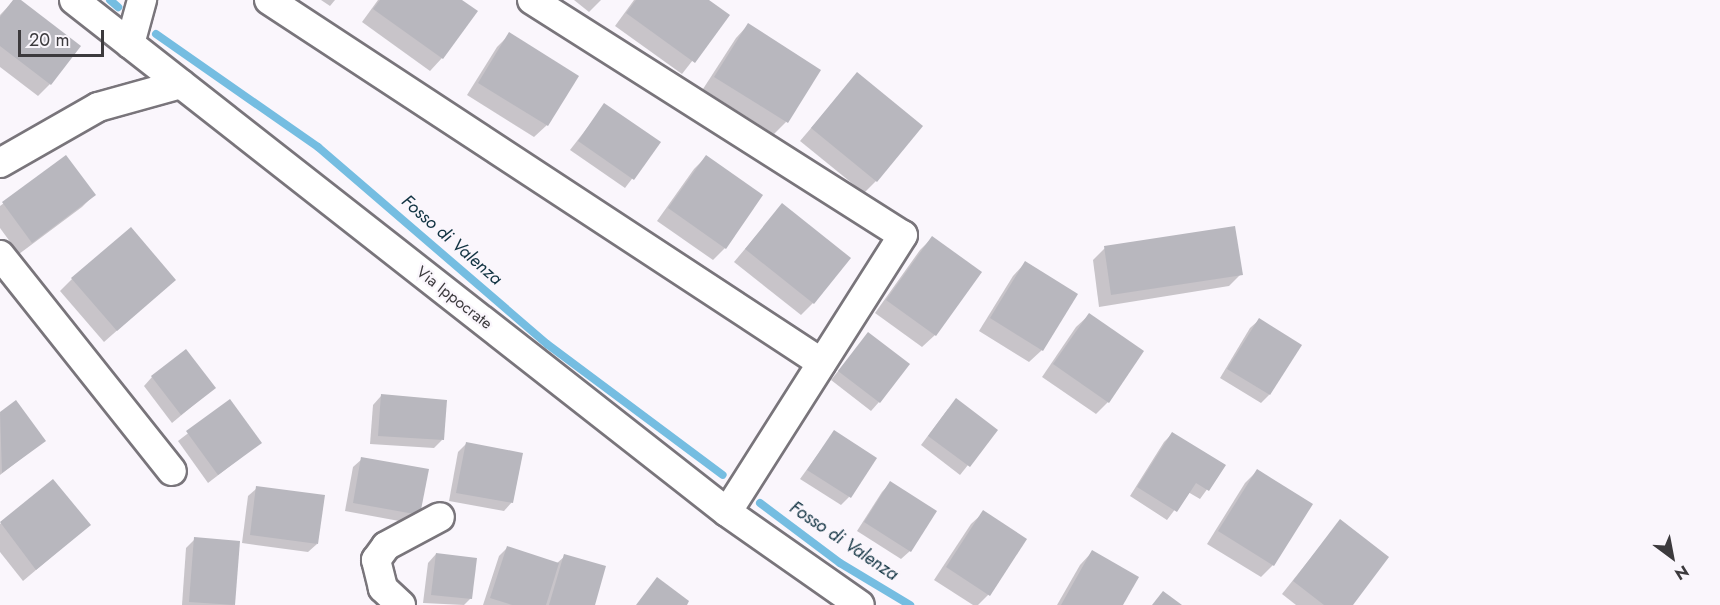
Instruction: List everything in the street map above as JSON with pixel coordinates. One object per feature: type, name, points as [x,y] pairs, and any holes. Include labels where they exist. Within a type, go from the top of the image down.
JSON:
[{"type":"street","name":"Via Ippocrate","points":[[74,0],[727,512],[860,605]]},
{"type":"street","points":[[130,44],[142,0]]},
{"type":"street","points":[[269,0],[822,363]]},
{"type":"street","points":[[532,0],[903,235],[727,512]]},
{"type":"street","points":[[0,163],[98,107],[181,84]]},
{"type":"street","points":[[0,255],[172,471]]},
{"type":"street","points":[[401,605],[383,588],[376,560],[386,546],[440,517]]},
{"type":"building","points":[[13,0],[21,0],[81,46],[51,85],[0,46],[0,17]]},
{"type":"building","points":[[380,0],[462,0],[478,11],[443,59],[373,9]]},
{"type":"building","points":[[636,0],[709,0],[730,15],[695,63],[626,13]]},
{"type":"building","points":[[748,23],[821,70],[788,123],[714,77]]},
{"type":"building","points":[[509,32],[579,76],[548,126],[478,83]]},
{"type":"building","points":[[857,72],[923,126],[877,182],[811,128]]},
{"type":"building","points":[[604,103],[661,142],[634,180],[578,141]]},
{"type":"building","points":[[66,155],[96,195],[32,243],[2,202]]},
{"type":"building","points":[[706,155],[763,195],[726,249],[668,208]]},
{"type":"building","points":[[782,203],[851,258],[814,304],[745,249]]},
{"type":"building","points":[[1235,226],[1243,275],[1111,295],[1104,246]]},
{"type":"building","points":[[131,227],[176,280],[117,331],[71,278]]},
{"type":"building","points":[[932,236],[982,272],[936,336],[886,300]]},
{"type":"building","points":[[1025,261],[1078,294],[1043,351],[990,318]]},
{"type":"building","points":[[1089,313],[1144,351],[1109,403],[1053,364]]},
{"type":"building","points":[[1259,318],[1302,345],[1270,395],[1227,369]]},
{"type":"building","points":[[868,332],[910,364],[880,403],[838,371]]},
{"type":"building","points":[[186,349],[216,388],[181,415],[151,376]]},
{"type":"building","points":[[381,394],[447,400],[444,440],[378,436]]},
{"type":"building","points":[[956,398],[998,430],[970,467],[928,436]]},
{"type":"building","points":[[230,399],[262,443],[218,475],[186,431]]},
{"type":"building","points":[[16,400],[46,441],[2,473],[0,412]]},
{"type":"building","points":[[834,430],[877,458],[851,498],[807,470]]},
{"type":"building","points":[[1172,432],[1226,465],[1209,491],[1196,483],[1177,512],[1137,487]]},
{"type":"building","points":[[466,442],[523,453],[513,503],[456,493]]},
{"type":"building","points":[[361,457],[429,469],[420,515],[353,503]]},
{"type":"building","points":[[1257,469],[1313,504],[1274,566],[1218,531]]},
{"type":"building","points":[[53,479],[91,525],[36,570],[0,522]]},
{"type":"building","points":[[890,481],[937,511],[911,552],[864,522]]},
{"type":"building","points":[[256,486],[325,495],[318,544],[250,535]]},
{"type":"building","points":[[983,510],[1027,539],[990,596],[946,567]]},
{"type":"building","points":[[1340,519],[1389,557],[1353,605],[1324,605],[1293,581]]},
{"type":"building","points":[[194,537],[240,541],[235,605],[189,602]]},
{"type":"building","points":[[507,546],[559,563],[546,605],[512,605],[490,598]]},
{"type":"building","points":[[1092,550],[1139,577],[1123,605],[1061,605]]},
{"type":"building","points":[[436,553],[477,558],[472,599],[431,595]]},
{"type":"building","points":[[564,554],[606,566],[595,605],[549,605]]},
{"type":"building","points":[[657,577],[689,601],[687,605],[636,605]]},
{"type":"building","points":[[1163,591],[1182,605],[1152,605]]},
{"type":"waterway","name":"Fosso di Valenza","points":[[110,0],[118,7]]},
{"type":"waterway","name":"Fosso di Valenza","points":[[156,34],[318,147],[547,344],[723,475]]},
{"type":"waterway","name":"Fosso di Valenza","points":[[760,503],[840,563],[910,605]]}]
